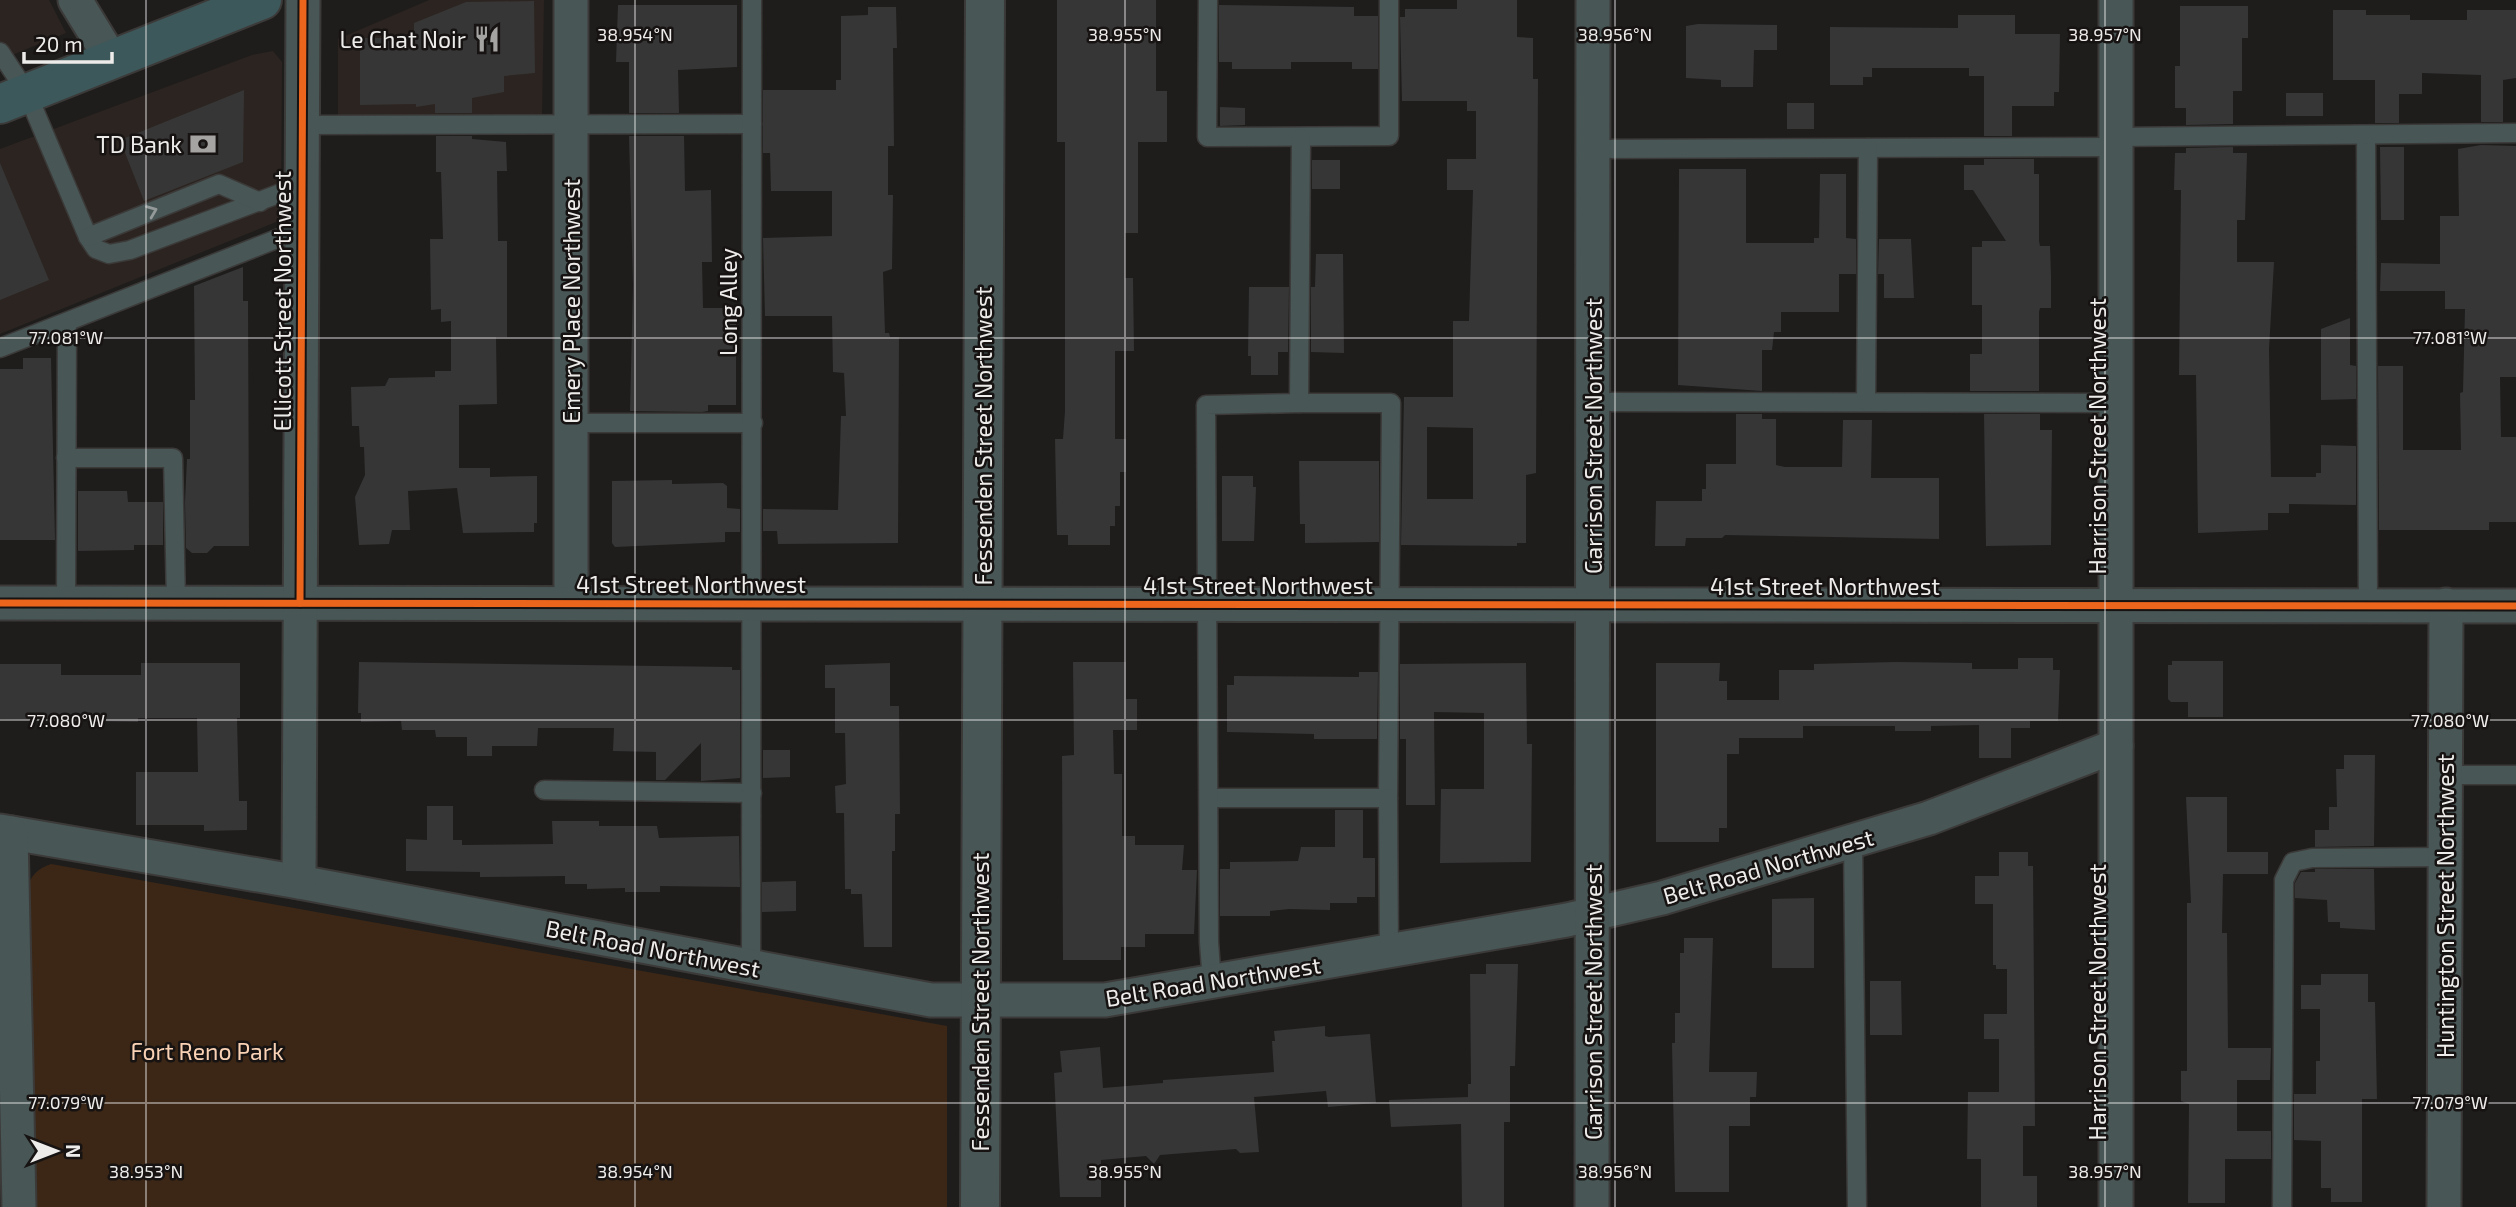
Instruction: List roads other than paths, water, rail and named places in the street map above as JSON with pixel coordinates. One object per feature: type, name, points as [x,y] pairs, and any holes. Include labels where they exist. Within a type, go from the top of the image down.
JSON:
[{"type":"main road","points":[[14,98],[262,0]]},
{"type":"street","points":[[75,0],[111,59]]},
{"type":"street","name":"Ellicott Street Northwest","points":[[299,882],[303,0]]},
{"type":"street","name":"Emery Place Northwest","points":[[571,0],[571,603]]},
{"type":"street","name":"Fessenden Street Northwest","points":[[979,1207],[985,0]]},
{"type":"street","name":"Garrison Street Northwest","points":[[1592,1207],[1593,0]]},
{"type":"street","name":"Harrison Street Northwest","points":[[2116,0],[2116,1207]]},
{"type":"street","name":"41st Street Northwest","points":[[0,603],[2516,606]]},
{"type":"street","name":"Huntington Street Northwest","points":[[2444,1207],[2446,605]]},
{"type":"street","name":"Belt Road Northwest","points":[[6,832],[299,882],[931,1000],[1128,998],[1593,914],[1662,898],[1853,842],[1954,809],[2116,746]]},
{"type":"street","points":[[6,832],[19,1207]]},
{"type":"lane","name":"Long Alley","points":[[751,967],[752,0]]},
{"type":"lane","points":[[1208,0],[1207,137],[1301,138],[1389,136],[1389,0]]},
{"type":"lane","points":[[0,52],[14,98],[96,249],[108,254],[130,250],[302,186]]},
{"type":"lane","points":[[303,125],[752,124]]},
{"type":"lane","points":[[1593,149],[1868,148],[2516,133]]},
{"type":"lane","points":[[2366,135],[2368,605]]},
{"type":"lane","points":[[1298,403],[1301,138]]},
{"type":"lane","points":[[1866,402],[1868,148]]},
{"type":"lane","points":[[88,237],[219,184],[260,202]]},
{"type":"lane","points":[[0,348],[302,229]]},
{"type":"lane","points":[[66,603],[67,322]]},
{"type":"lane","points":[[1593,401],[2116,403]]},
{"type":"lane","points":[[1212,983],[1209,942],[1206,405],[1391,403],[1389,952]]},
{"type":"lane","points":[[571,423],[753,423]]},
{"type":"lane","points":[[66,458],[173,458],[176,603]]},
{"type":"lane","points":[[2445,775],[2516,775]]},
{"type":"lane","points":[[544,790],[752,793]]},
{"type":"lane","points":[[1210,798],[1388,798]]},
{"type":"lane","points":[[1853,842],[1857,1207]]},
{"type":"lane","points":[[2283,1207],[2284,880],[2293,862],[2312,858],[2445,857]]},
{"type":"place","name":"Le Chat Noir","points":[[487,39]]},
{"type":"place","name":"TD Bank","points":[[203,144]]},
{"type":"park label","name":"Fort Reno Park","points":[[207,1051]]}]
